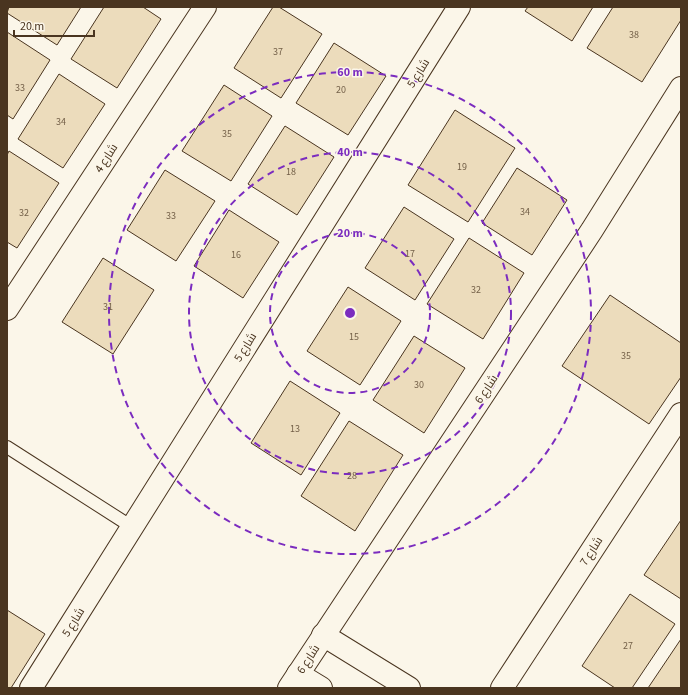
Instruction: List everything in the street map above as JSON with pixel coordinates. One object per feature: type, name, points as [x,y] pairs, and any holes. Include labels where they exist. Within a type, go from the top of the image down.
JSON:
[{"type":"street","name":"شارع 4","points":[[7,309],[205,7]]},
{"type":"street","name":"شارع 5","points":[[31,688],[459,7]]},
{"type":"street","name":"شارع 6","points":[[294,681],[592,230],[681,88]]},
{"type":"street","name":"شارع 7","points":[[502,688],[681,414]]},
{"type":"street","points":[[323,635],[409,688]]},
{"type":"street","points":[[294,681],[321,688]]},
{"type":"lane","points":[[7,447],[132,527]]},
{"type":"building","points":[[9,7],[81,7],[57,45],[7,13]]},
{"type":"building","points":[[104,7],[143,7],[161,19],[117,88],[71,59]]},
{"type":"building","points":[[273,7],[279,7],[322,34],[281,98],[234,68]]},
{"type":"building","points":[[528,7],[593,7],[572,41],[525,11]]},
{"type":"building","points":[[613,7],[681,7],[681,20],[642,82],[587,48]]},
{"type":"building","points":[[7,32],[50,60],[13,119],[7,115]]},
{"type":"building","points":[[334,43],[386,76],[348,135],[296,103]]},
{"type":"building","points":[[59,74],[105,104],[63,168],[18,139]]},
{"type":"building","points":[[224,85],[272,116],[231,181],[182,151]]},
{"type":"building","points":[[455,110],[515,148],[468,222],[408,185]]},
{"type":"building","points":[[285,126],[334,157],[297,215],[248,184]]},
{"type":"building","points":[[9,151],[59,183],[17,248],[7,242],[7,155]]},
{"type":"building","points":[[517,168],[567,200],[532,255],[482,223]]},
{"type":"building","points":[[165,170],[215,201],[176,261],[127,230]]},
{"type":"building","points":[[404,207],[454,239],[415,300],[365,268]]},
{"type":"building","points":[[229,210],[279,242],[243,298],[194,266]]},
{"type":"building","points":[[469,238],[524,273],[483,339],[427,304]]},
{"type":"building","points":[[103,258],[154,290],[113,354],[62,322]]},
{"type":"building","points":[[348,287],[401,321],[360,385],[307,351]]},
{"type":"building","points":[[610,295],[681,343],[681,377],[649,424],[562,366]]},
{"type":"building","points":[[414,336],[465,368],[424,433],[373,400]]},
{"type":"building","points":[[290,381],[340,413],[301,475],[251,443]]},
{"type":"building","points":[[349,421],[403,455],[355,531],[301,496]]},
{"type":"building","points":[[681,520],[681,599],[644,575]]},
{"type":"building","points":[[630,594],[675,624],[632,688],[615,688],[582,666]]},
{"type":"building","points":[[7,610],[45,634],[11,688],[7,688]]},
{"type":"building","points":[[681,639],[681,688],[648,688]]}]
